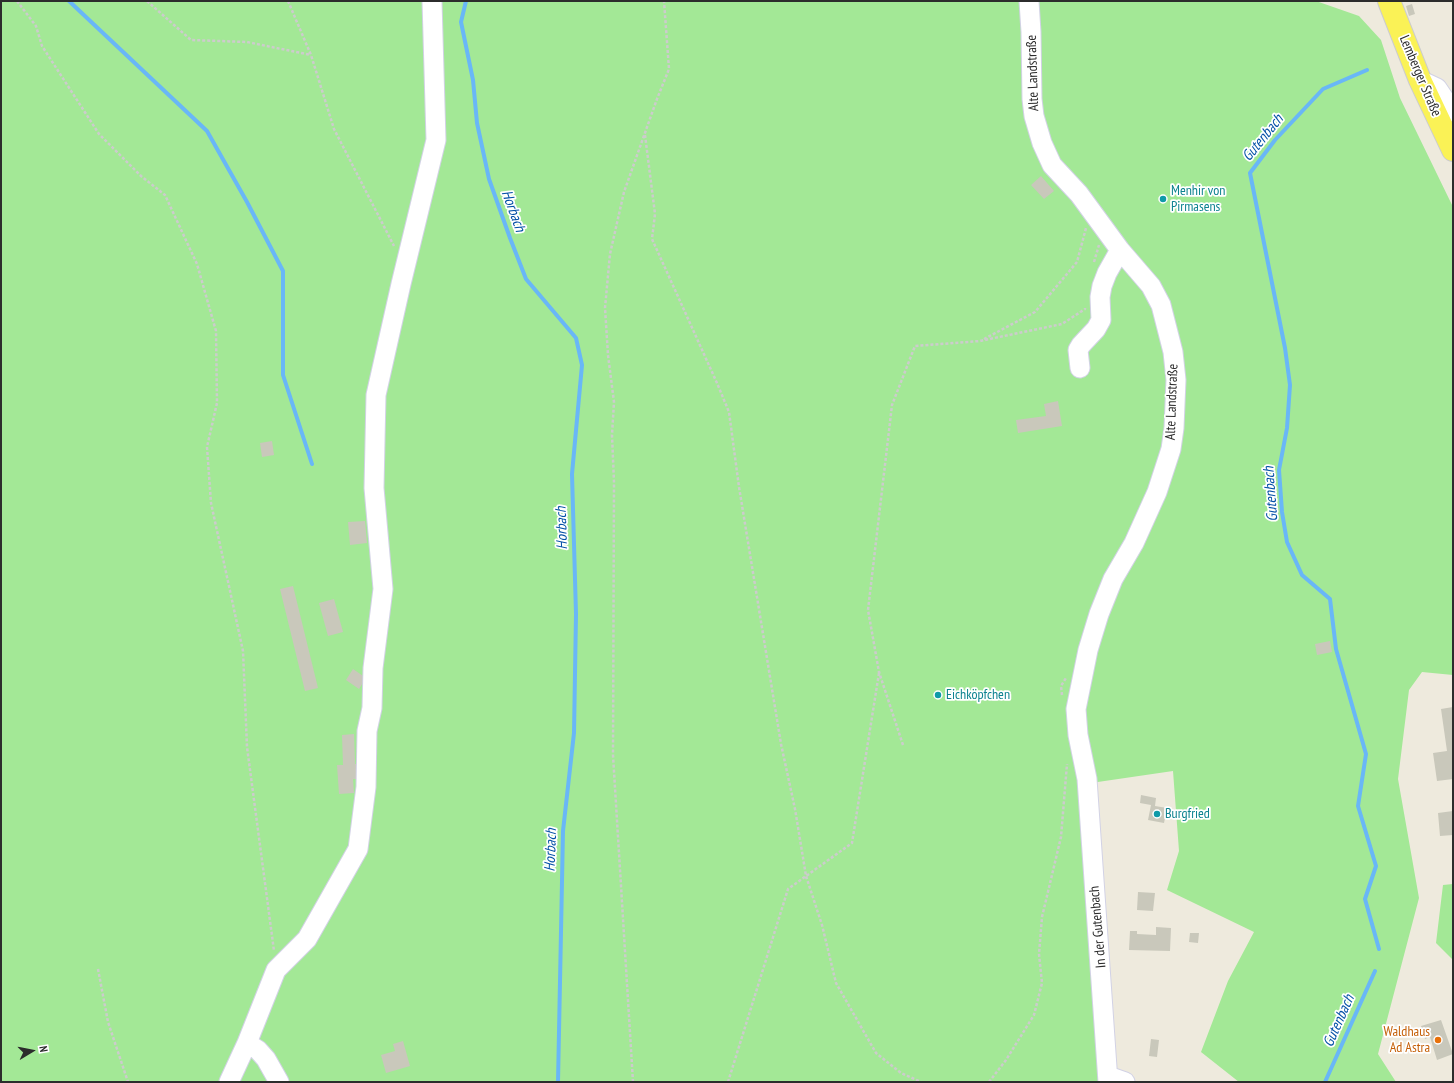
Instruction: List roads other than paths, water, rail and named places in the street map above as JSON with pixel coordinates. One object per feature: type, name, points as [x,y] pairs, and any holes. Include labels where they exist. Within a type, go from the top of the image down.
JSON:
[{"type":"main road","name":"Lemberger Straße","points":[[1389,1],[1420,80],[1453,150]]},
{"type":"street","points":[[229,1082],[247,1043],[276,970],[307,939],[358,849],[366,787],[367,731],[372,708],[373,668],[383,589],[374,488],[376,395],[436,140],[432,1]]},
{"type":"street","name":"Alte Landstraße","points":[[1029,1],[1032,99],[1034,116],[1042,143],[1052,165],[1091,209],[1120,250],[1151,286],[1162,305],[1173,352],[1176,380],[1174,428],[1171,449],[1156,492],[1134,543],[1113,579],[1098,614],[1088,650],[1076,708],[1078,735],[1087,779]]},
{"type":"street","points":[[1420,80],[1437,88],[1453,112]]},
{"type":"street","points":[[1080,368],[1078,350],[1080,345],[1096,329],[1101,320],[1100,297],[1102,286],[1107,273],[1120,250]]},
{"type":"street","name":"In der Gutenbach","points":[[1087,779],[1114,1080]]},
{"type":"street","points":[[247,1043],[258,1050],[266,1059],[279,1082]]},
{"type":"waterway","points":[[69,1],[207,131],[247,202],[283,271],[283,375],[312,464]]},
{"type":"waterway","name":"Horbach","points":[[466,1],[461,22],[473,80],[477,123],[489,179],[526,279],[576,338],[582,365],[572,474],[576,614],[574,733],[563,831],[558,1082]]},
{"type":"waterway","name":"Gutenbach","points":[[1367,70],[1323,89],[1275,140],[1250,173],[1285,348],[1290,385],[1287,428],[1279,470],[1282,512],[1287,542],[1302,575],[1330,599],[1336,649],[1366,754],[1358,806],[1376,866],[1365,899],[1379,949]]},
{"type":"waterway","name":"Gutenbach","points":[[1325,1082],[1375,971]]},
{"type":"place","name":"Menhir von Pirmasens","points":[[1163,199]]},
{"type":"place","name":"Eichköpfchen","points":[[938,695]]},
{"type":"place","name":"Burgfried","points":[[1157,814]]},
{"type":"place","name":"Waldhaus Ad Astra","points":[[1438,1040]]}]
